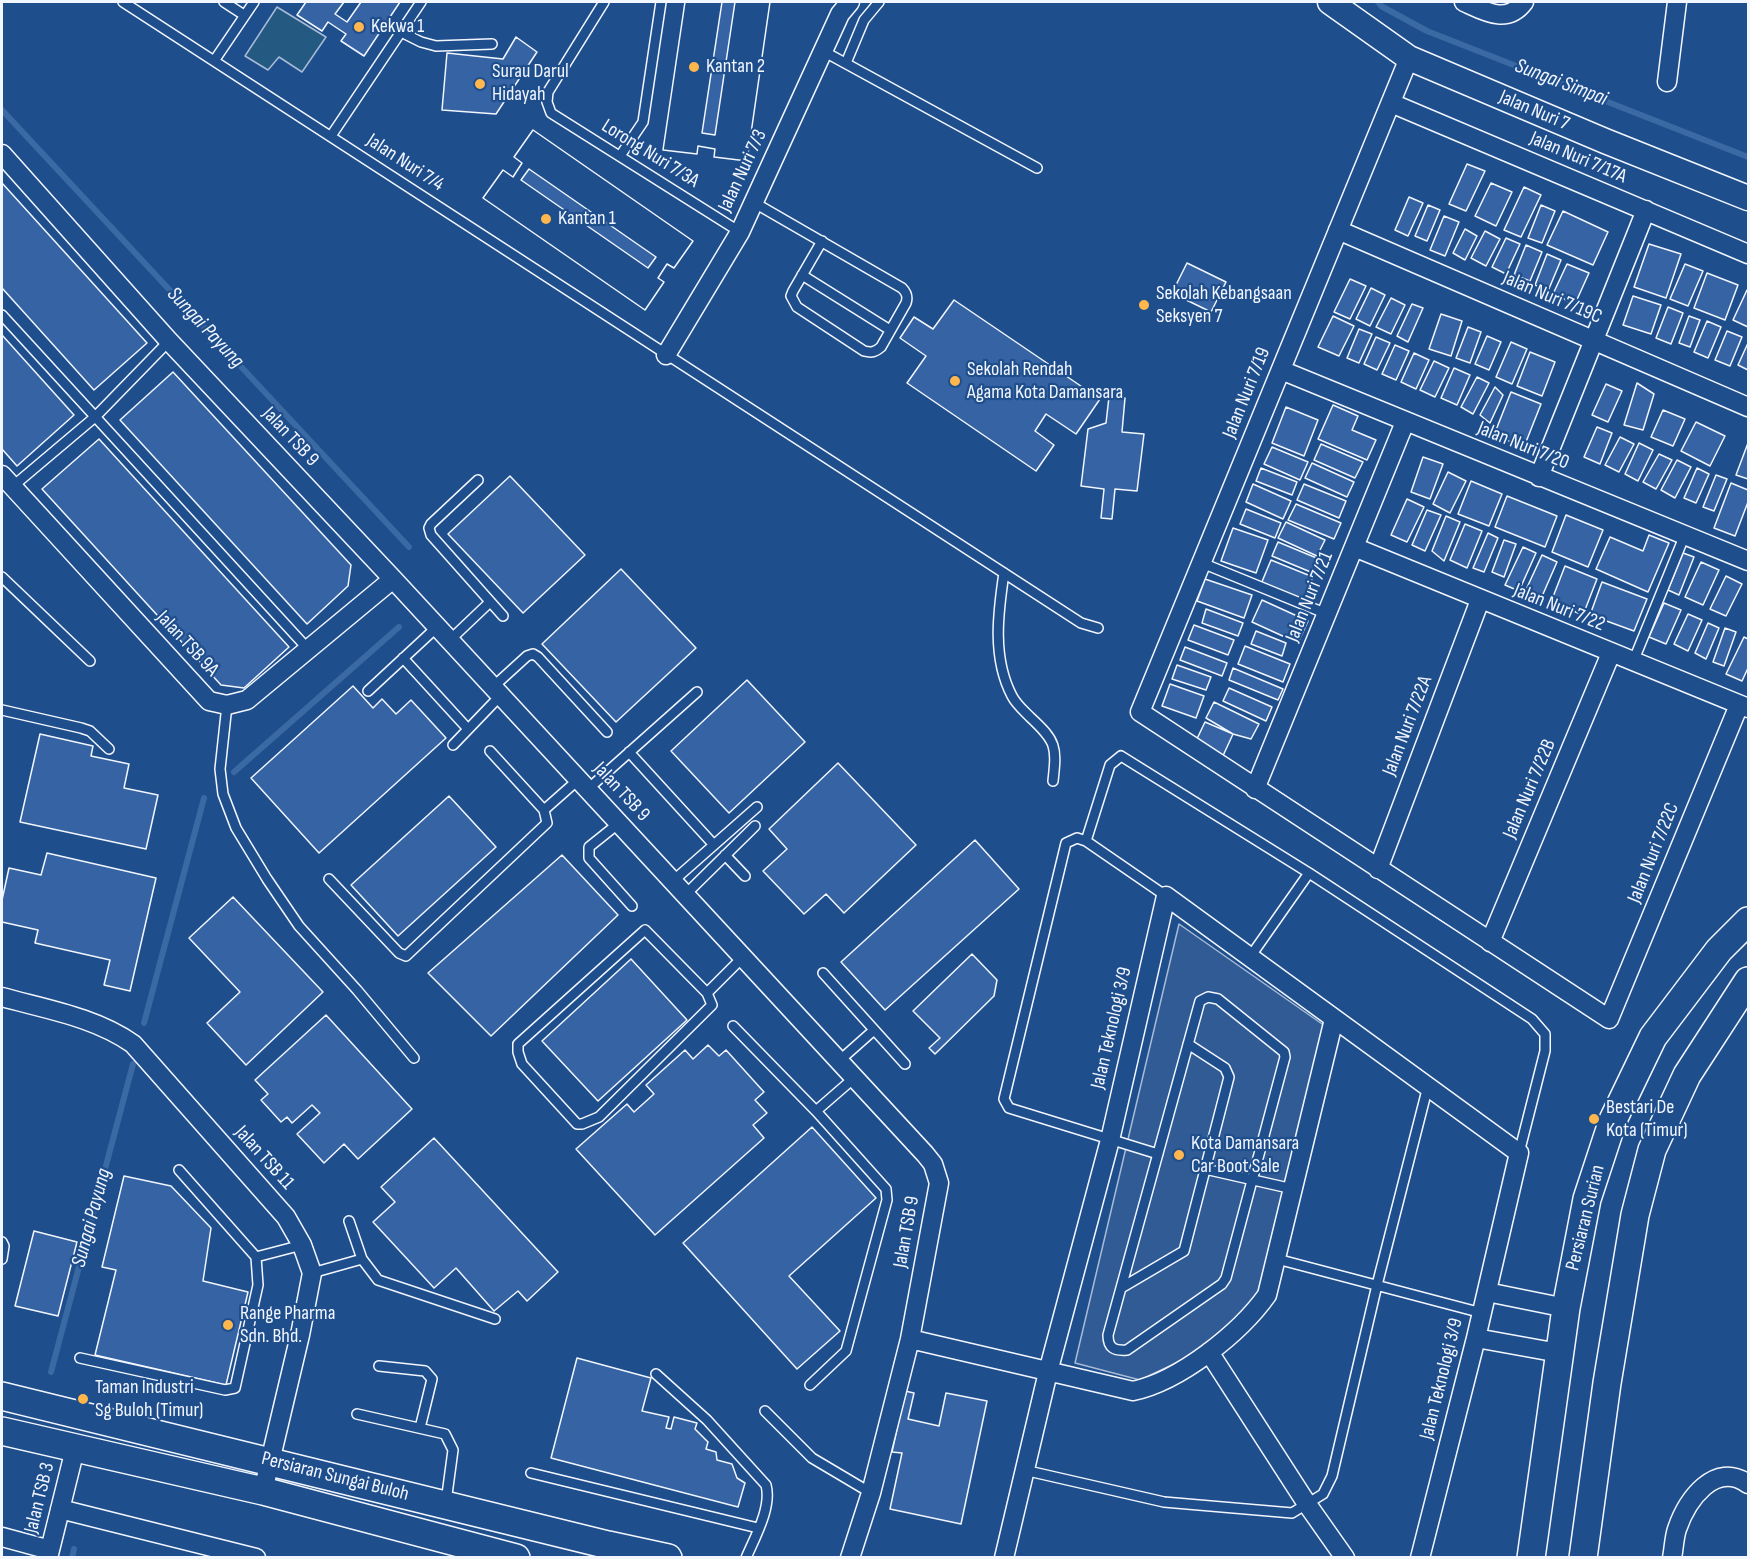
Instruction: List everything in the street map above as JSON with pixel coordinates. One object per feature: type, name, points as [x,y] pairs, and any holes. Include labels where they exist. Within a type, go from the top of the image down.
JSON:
[{"type":"main road","name":"Persiaran Surian","points":[[1531,1557],[1566,1308],[1587,1200],[1618,1110],[1653,1037],[1719,950],[1749,921]]},
{"type":"main road","points":[[1583,1557],[1607,1383],[1631,1237],[1652,1150],[1687,1075],[1749,981]]},
{"type":"main road","name":"Persiaran Sungai Buloh","points":[[2,1396],[445,1504],[606,1551],[668,1557]]},
{"type":"main road","name":"Persiaran Sungai Buloh","points":[[2,1431],[263,1491],[516,1557]]},
{"type":"street","name":"Jalan Nuri 7/3","points":[[666,355],[740,232],[840,14],[850,2]]},
{"type":"street","name":"Jalan Nuri 7","points":[[1330,2],[1409,58],[1605,141],[1749,198]]},
{"type":"street","points":[[1464,2],[1492,15],[1518,7]]},
{"type":"street","points":[[1667,82],[1677,2]]},
{"type":"street","name":"Jalan Nuri 7/19","points":[[1255,789],[1140,712],[1409,58]]},
{"type":"street","name":"Jalan Nuri 7/17A","points":[[1390,103],[1749,254]]},
{"type":"street","name":"Jalan TSB 9","points":[[2,154],[169,341],[450,640],[933,1164],[939,1183],[910,1339],[871,1493],[850,1557]]},
{"type":"street","points":[[1539,477],[1646,210]]},
{"type":"street","name":"Jalan Nuri 7/19C","points":[[1338,230],[1749,406]]},
{"type":"street","name":"Jalan Nuri 7/20","points":[[1281,370],[1684,537],[1749,561]]},
{"type":"street","name":"Jalan Nuri 7/21","points":[[1255,789],[1406,422]]},
{"type":"street","name":"Jalan TSB 9A","points":[[7,481],[209,701],[227,705]]},
{"type":"street","name":"Jalan Nuri 7/22","points":[[1354,547],[1744,706]]},
{"type":"street","points":[[227,705],[247,700],[393,579]]},
{"type":"street","name":"Jalan Nuri 7/22A","points":[[1378,868],[1480,600]]},
{"type":"street","name":"Jalan Nuri 7/22B","points":[[1490,942],[1611,653]]},
{"type":"street","name":"Jalan Nuri 7/22C","points":[[1490,942],[1609,1019],[1744,706]]},
{"type":"street","points":[[1255,789],[1490,942]]},
{"type":"street","points":[[1166,896],[1519,1153]]},
{"type":"street","name":"Jalan Teknologi 3/9","points":[[1004,1557],[1048,1372],[1110,1140],[1166,896]]},
{"type":"street","name":"Jalan TSB 11","points":[[2,997],[100,1025],[133,1044],[286,1217],[302,1245],[312,1273]]},
{"type":"street","points":[[910,1339],[1133,1391],[1148,1388],[1201,1359],[1257,1308],[1267,1294],[1335,1018]]},
{"type":"street","name":"Jalan Teknologi 3/9","points":[[1420,1557],[1476,1338],[1519,1153]]},
{"type":"street","points":[[263,1491],[300,1335],[312,1273]]},
{"type":"street","points":[[1487,1292],[1566,1308]]},
{"type":"street","points":[[1476,1338],[1560,1353]]},
{"type":"street","points":[[1209,1352],[1307,1504],[1345,1557]]},
{"type":"street","name":"Jalan TSB 3","points":[[49,1554],[75,1449]]},
{"type":"street","points":[[1672,1557],[1677,1530],[1694,1495],[1712,1480],[1726,1475],[1740,1478],[1749,1484]]},
{"type":"street","points":[[60,1509],[256,1557]]},
{"type":"street","points":[[2,1537],[49,1554]]},
{"type":"lane","name":"Jalan Nuri 7/4","points":[[124,2],[1004,573],[1082,623],[1098,628]]},
{"type":"lane","points":[[224,2],[244,15]]},
{"type":"lane","points":[[214,61],[254,2]]},
{"type":"lane","points":[[331,136],[421,2]]},
{"type":"lane","name":"Lorong Nuri 7/3A","points":[[604,2],[548,92],[547,102],[551,113],[740,232]]},
{"type":"lane","points":[[620,156],[643,122],[661,2]]},
{"type":"lane","points":[[846,63],[864,20],[879,2]]},
{"type":"lane","points":[[401,32],[421,42],[436,46],[492,44]]},
{"type":"lane","points":[[823,51],[1037,168]]},
{"type":"lane","points":[[753,202],[822,242],[906,292],[908,298],[906,303],[876,351],[864,351],[797,307],[791,296],[822,242]]},
{"type":"lane","points":[[802,275],[890,330]]},
{"type":"lane","points":[[2,315],[308,649]]},
{"type":"lane","points":[[7,481],[95,417],[169,341]]},
{"type":"lane","points":[[478,480],[429,528],[431,535],[503,616]]},
{"type":"lane","points":[[1633,662],[1684,537]]},
{"type":"lane","points":[[1202,563],[1327,614]]},
{"type":"lane","points":[[1004,573],[998,640],[1000,659],[1011,696],[1052,739],[1055,751],[1053,781]]},
{"type":"lane","points":[[2,577],[90,661]]},
{"type":"lane","points":[[450,640],[490,602]]},
{"type":"lane","points":[[368,691],[437,627]]},
{"type":"lane","points":[[453,745],[527,656],[533,654],[607,732]]},
{"type":"lane","points":[[403,658],[468,729]]},
{"type":"lane","points":[[544,810],[630,752],[696,692]]},
{"type":"lane","points":[[227,705],[220,769],[223,794],[236,828],[299,927],[357,990],[414,1058]]},
{"type":"lane","points":[[2,710],[90,731],[109,749]]},
{"type":"lane","points":[[329,879],[399,953],[406,956],[547,823],[544,810],[490,751]]},
{"type":"lane","points":[[630,752],[714,845]]},
{"type":"lane","points":[[1086,841],[1110,765],[1121,756],[1308,873],[1532,1019],[1545,1034],[1545,1051],[1519,1153]]},
{"type":"lane","points":[[673,881],[757,807]]},
{"type":"lane","points":[[619,823],[589,847],[588,852],[589,858],[632,906]]},
{"type":"lane","points":[[686,895],[755,826]]},
{"type":"lane","points":[[1158,1154],[1009,1108],[1004,1099],[1066,843],[1077,838],[1086,841],[1166,896]]},
{"type":"lane","points":[[725,855],[745,876]]},
{"type":"lane","points":[[1250,957],[1308,873]]},
{"type":"lane","points":[[645,930],[707,993],[712,1005],[599,1117],[582,1124],[577,1124],[522,1064],[518,1044],[645,930]]},
{"type":"lane","points":[[707,993],[743,957]]},
{"type":"lane","points":[[823,973],[905,1064]]},
{"type":"lane","points":[[1208,997],[1218,999],[1284,1052],[1285,1057],[1226,1278],[1222,1284],[1126,1350],[1117,1351],[1108,1342],[1108,1335],[1158,1154],[1200,1001],[1208,997]]},
{"type":"lane","points":[[733,1026],[816,1111],[886,1189],[887,1200],[846,1351],[810,1385]]},
{"type":"lane","points":[[839,1061],[874,1030]]},
{"type":"lane","points":[[1120,1288],[1184,1251],[1229,1077],[1225,1068],[1188,1044]]},
{"type":"lane","points":[[816,1111],[854,1078]]},
{"type":"lane","points":[[1024,1470],[1164,1502],[1292,1513],[1323,1494],[1332,1476],[1377,1285],[1428,1086]]},
{"type":"lane","points":[[1205,1169],[1293,1190]]},
{"type":"lane","points":[[80,1358],[225,1390],[235,1388],[258,1285],[256,1257],[179,1170]]},
{"type":"lane","points":[[349,1221],[362,1259],[378,1280],[495,1319]]},
{"type":"lane","points":[[2,1242],[4,1246],[2,1259]]},
{"type":"lane","points":[[256,1257],[302,1245]]},
{"type":"lane","points":[[312,1273],[362,1259]]},
{"type":"lane","points":[[1277,1259],[1482,1313]]},
{"type":"lane","points":[[379,1366],[425,1371],[432,1379],[420,1428]]},
{"type":"lane","points":[[656,1374],[707,1420],[766,1485],[767,1508],[746,1557]]},
{"type":"lane","points":[[765,1411],[812,1458],[871,1493]]},
{"type":"lane","points":[[357,1413],[446,1434],[453,1450],[445,1504]]},
{"type":"lane","points":[[531,1473],[758,1528]]},
{"type":"shaded area","points":[[277,7],[326,37],[302,72],[279,57],[268,70],[245,56]]},
{"type":"shaded area","points":[[1179,924],[1325,1026],[1259,1298],[1191,1356],[1140,1380],[1075,1363]]},
{"type":"building","name":"Kekwa 1","points":[[306,2],[344,2],[335,14],[347,22],[361,2],[400,2],[364,56],[341,41],[346,34],[328,22],[322,31],[297,15]]},
{"type":"building","name":"Kantan 2","points":[[685,2],[722,2],[702,133],[715,135],[735,2],[770,2],[747,161],[714,157],[715,149],[698,146],[697,154],[663,150]]},
{"type":"building","name":"Kantan 2","points":[[685,2],[770,2],[747,161],[714,157],[715,149],[698,146],[697,154],[663,150]]},
{"type":"building","name":"Surau Darul Hidayah","points":[[516,37],[537,52],[496,114],[442,110],[447,53],[503,59]]},
{"type":"building","name":"Kantan 1","points":[[533,130],[693,241],[674,268],[667,264],[658,278],[664,282],[645,310],[483,198],[503,170],[513,177],[522,163],[514,157]],"holes":[[[529,169],[656,257],[648,268],[521,180]]]},
{"type":"building","name":"Kantan 1","points":[[533,130],[693,241],[674,268],[667,264],[658,278],[664,282],[645,310],[483,198],[503,170],[513,177],[522,163],[514,157]]},
{"type":"building","points":[[1467,164],[1485,171],[1466,211],[1449,204]]},
{"type":"building","points":[[2,183],[147,343],[94,390],[2,288]]},
{"type":"building","points":[[1491,183],[1512,192],[1496,226],[1475,216]]},
{"type":"building","points":[[1524,187],[1541,195],[1521,237],[1504,230]]},
{"type":"building","points":[[1409,197],[1423,203],[1408,236],[1395,230]]},
{"type":"building","points":[[1428,205],[1440,210],[1427,241],[1415,236]]},
{"type":"building","points":[[1541,205],[1555,211],[1542,243],[1528,238]]},
{"type":"building","points":[[1563,211],[1608,232],[1593,265],[1547,245]]},
{"type":"building","points":[[1444,216],[1459,222],[1445,256],[1430,250]]},
{"type":"building","points":[[1465,229],[1477,236],[1465,260],[1453,253]]},
{"type":"building","points":[[1485,231],[1500,239],[1486,266],[1471,258]]},
{"type":"building","points":[[1506,238],[1520,244],[1506,274],[1492,267]]},
{"type":"building","points":[[1649,244],[1681,254],[1666,298],[1634,287]]},
{"type":"building","points":[[1526,245],[1542,252],[1530,281],[1514,275]]},
{"type":"building","points":[[1547,254],[1561,260],[1548,291],[1535,285]]},
{"type":"building","points":[[1187,263],[1226,282],[1211,312],[1172,293]]},
{"type":"building","points":[[1567,264],[1589,273],[1575,304],[1553,294]]},
{"type":"building","points":[[1685,264],[1703,271],[1688,306],[1670,299]]},
{"type":"building","points":[[1707,273],[1738,285],[1725,320],[1694,308]]},
{"type":"building","points":[[1350,279],[1366,286],[1350,319],[1334,312]]},
{"type":"building","points":[[1371,288],[1385,295],[1370,326],[1356,319]]},
{"type":"building","points":[[1748,291],[1748,327],[1733,320]]},
{"type":"building","points":[[1633,296],[1661,305],[1651,334],[1623,325]]},
{"type":"building","points":[[1391,298],[1405,305],[1391,334],[1376,327]]},
{"type":"building","points":[[954,300],[1100,399],[1076,434],[1046,414],[1035,431],[1054,445],[1036,471],[907,383],[926,356],[900,338],[914,317],[933,329]]},
{"type":"building","points":[[1412,304],[1423,308],[1408,342],[1397,336]]},
{"type":"building","points":[[1668,307],[1683,313],[1671,344],[1656,338]]},
{"type":"building","points":[[1441,314],[1462,321],[1451,356],[1429,349]]},
{"type":"building","points":[[1333,316],[1354,326],[1339,356],[1318,347]]},
{"type":"building","points":[[1689,316],[1700,320],[1690,347],[1679,343]]},
{"type":"building","points":[[1707,321],[1721,327],[1708,358],[1694,352]]},
{"type":"building","points":[[1468,327],[1481,332],[1470,363],[1456,358]]},
{"type":"building","points":[[1359,329],[1372,334],[1359,363],[1347,358]]},
{"type":"building","points":[[1727,331],[1742,337],[1730,366],[1715,360]]},
{"type":"building","points":[[2,335],[74,415],[17,466],[2,449]]},
{"type":"building","points":[[1487,336],[1501,342],[1489,370],[1475,364]]},
{"type":"building","points":[[1376,337],[1390,343],[1377,370],[1364,364]]},
{"type":"building","points":[[1511,342],[1527,349],[1512,384],[1496,377]]},
{"type":"building","points":[[1748,343],[1748,370],[1738,365]]},
{"type":"building","points":[[1395,345],[1409,351],[1396,380],[1382,374]]},
{"type":"building","points":[[1530,352],[1555,362],[1542,396],[1517,386]]},
{"type":"building","points":[[1414,353],[1429,360],[1416,389],[1401,382]]},
{"type":"building","points":[[1434,361],[1449,368],[1435,397],[1420,390]]},
{"type":"building","points":[[1454,368],[1470,375],[1457,405],[1441,398]]},
{"type":"building","points":[[173,372],[351,565],[348,586],[307,624],[120,420]]},
{"type":"building","points":[[1477,377],[1489,383],[1473,414],[1461,407]]},
{"type":"building","points":[[1637,383],[1654,394],[1643,430],[1624,425]]},
{"type":"building","points":[[1606,384],[1622,391],[1608,422],[1592,415]]},
{"type":"building","points":[[1495,387],[1503,395],[1490,423],[1480,415]]},
{"type":"building","points":[[1511,392],[1541,404],[1524,447],[1494,435]]},
{"type":"building","points":[[1109,397],[1125,398],[1122,432],[1144,434],[1137,491],[1115,489],[1112,519],[1101,518],[1104,489],[1081,486],[1088,429],[1106,423]]},
{"type":"building","points":[[1333,405],[1358,416],[1352,430],[1376,440],[1367,460],[1318,439]]},
{"type":"building","points":[[1286,407],[1318,420],[1304,456],[1272,443]]},
{"type":"building","points":[[1663,410],[1685,419],[1673,446],[1651,437]]},
{"type":"building","points":[[1696,422],[1725,436],[1710,466],[1681,451]]},
{"type":"building","points":[[1597,427],[1612,433],[1600,464],[1584,457]]},
{"type":"building","points":[[1620,437],[1634,444],[1619,472],[1605,465]]},
{"type":"building","points":[[99,439],[289,647],[244,688],[221,685],[42,489]]},
{"type":"building","points":[[1639,443],[1653,450],[1638,481],[1625,474]]},
{"type":"building","points":[[1748,443],[1748,479],[1736,475]]},
{"type":"building","points":[[1321,444],[1363,462],[1355,478],[1314,460]]},
{"type":"building","points":[[1272,447],[1308,462],[1300,480],[1264,464]]},
{"type":"building","points":[[1659,454],[1672,460],[1656,489],[1643,482]]},
{"type":"building","points":[[1423,457],[1443,464],[1430,499],[1411,492]]},
{"type":"building","points":[[1677,460],[1691,467],[1675,498],[1661,490]]},
{"type":"building","points":[[1312,463],[1354,482],[1347,497],[1305,478]]},
{"type":"building","points":[[1261,468],[1297,482],[1292,495],[1256,481]]},
{"type":"building","points":[[1697,468],[1709,474],[1696,503],[1684,498]]},
{"type":"building","points":[[1448,472],[1466,481],[1450,513],[1433,504]]},
{"type":"building","points":[[1716,475],[1727,479],[1714,511],[1703,507]]},
{"type":"building","points":[[510,476],[585,555],[523,613],[448,534]]},
{"type":"building","points":[[1471,481],[1502,494],[1489,526],[1458,514]]},
{"type":"building","points":[[1731,483],[1748,490],[1748,502],[1735,536],[1714,528]]},
{"type":"building","points":[[1253,484],[1291,501],[1283,519],[1246,502]]},
{"type":"building","points":[[1304,484],[1346,501],[1339,518],[1297,500]]},
{"type":"building","points":[[1507,496],[1557,516],[1545,547],[1495,527]]},
{"type":"building","points":[[1407,499],[1424,507],[1407,542],[1391,535]]},
{"type":"building","points":[[1296,504],[1341,523],[1334,539],[1288,520]]},
{"type":"building","points":[[1246,509],[1281,523],[1275,538],[1240,524]]},
{"type":"building","points":[[1427,510],[1441,515],[1425,551],[1412,545]]},
{"type":"building","points":[[1566,515],[1603,530],[1588,567],[1552,552]]},
{"type":"building","points":[[1446,516],[1460,522],[1444,561],[1432,551]]},
{"type":"building","points":[[1286,522],[1325,540],[1317,556],[1278,538]]},
{"type":"building","points":[[1465,524],[1482,531],[1467,568],[1450,560]]},
{"type":"building","points":[[1233,528],[1268,540],[1256,573],[1221,561]]},
{"type":"building","points":[[1488,533],[1498,538],[1484,572],[1473,568]]},
{"type":"building","points":[[1649,535],[1669,543],[1648,592],[1596,569],[1610,537],[1643,551]]},
{"type":"building","points":[[1504,540],[1516,544],[1504,577],[1492,572]]},
{"type":"building","points":[[1278,542],[1319,559],[1313,573],[1272,556]]},
{"type":"building","points":[[1523,547],[1536,553],[1519,591],[1505,585]]},
{"type":"building","points":[[1683,553],[1694,557],[1679,595],[1668,590]]},
{"type":"building","points":[[1542,555],[1557,562],[1540,601],[1524,594]]},
{"type":"building","points":[[1271,560],[1313,577],[1303,601],[1261,584]]},
{"type":"building","points":[[1701,562],[1719,570],[1703,605],[1685,597]]},
{"type":"building","points":[[1565,566],[1597,579],[1583,615],[1551,602]]},
{"type":"building","points":[[621,569],[696,648],[616,722],[542,644]]},
{"type":"building","points":[[1726,576],[1742,584],[1726,616],[1710,609]]},
{"type":"building","points":[[1205,579],[1252,595],[1244,618],[1197,601]]},
{"type":"building","points":[[1602,582],[1647,599],[1634,631],[1590,615]]},
{"type":"building","points":[[1262,600],[1308,621],[1298,643],[1252,622]]},
{"type":"building","points":[[1664,603],[1681,610],[1666,644],[1649,637]]},
{"type":"building","points":[[1206,609],[1243,623],[1238,636],[1202,623]]},
{"type":"building","points":[[1688,614],[1702,620],[1688,651],[1674,644]]},
{"type":"building","points":[[1708,623],[1719,628],[1706,659],[1695,653]]},
{"type":"building","points":[[1194,625],[1234,640],[1228,655],[1188,640]]},
{"type":"building","points":[[1725,628],[1736,632],[1724,666],[1713,662]]},
{"type":"building","points":[[1256,631],[1286,643],[1282,656],[1251,644]]},
{"type":"building","points":[[1744,637],[1748,639],[1748,668],[1742,681],[1726,674]]},
{"type":"building","points":[[1245,646],[1290,664],[1283,682],[1238,664]]},
{"type":"building","points":[[1185,647],[1227,663],[1222,676],[1180,660]]},
{"type":"building","points":[[1177,665],[1211,677],[1206,690],[1172,679]]},
{"type":"building","points":[[1233,668],[1283,689],[1278,700],[1229,680]]},
{"type":"building","points":[[747,680],[805,742],[729,813],[671,751]]},
{"type":"building","points":[[1170,684],[1204,696],[1196,718],[1162,706]]},
{"type":"building","points":[[353,686],[373,708],[382,699],[396,714],[411,700],[446,738],[319,853],[251,778]]},
{"type":"building","points":[[1229,688],[1272,707],[1266,721],[1223,701]]},
{"type":"building","points":[[1214,702],[1259,724],[1251,739],[1233,734],[1206,718]]},
{"type":"building","points":[[1205,722],[1233,734],[1222,758],[1194,745]]},
{"type":"building","points":[[40,734],[93,746],[91,756],[129,764],[124,788],[158,795],[146,849],[20,822]]},
{"type":"building","points":[[838,763],[916,845],[844,913],[826,894],[804,914],[763,871],[787,849],[769,829]]},
{"type":"building","points":[[449,796],[496,847],[398,936],[351,885]]},
{"type":"building","points":[[975,840],[1019,889],[885,1010],[841,962]]},
{"type":"building","points":[[47,853],[156,878],[130,991],[104,985],[110,960],[35,943],[38,930],[2,922],[2,900],[9,868],[41,875]]},
{"type":"building","points":[[562,855],[618,915],[491,1036],[428,973]]},
{"type":"building","points":[[233,897],[323,992],[246,1065],[207,1023],[240,992],[189,938]]},
{"type":"building","points":[[972,954],[997,980],[994,996],[935,1054],[929,1048],[940,1038],[913,1011]]},
{"type":"building","points":[[631,959],[687,1020],[598,1101],[542,1041]]},
{"type":"building","points":[[326,1015],[412,1109],[358,1159],[344,1144],[324,1163],[297,1134],[320,1113],[312,1105],[292,1123],[287,1117],[281,1122],[261,1100],[268,1094],[255,1080]]},
{"type":"building","points":[[708,1045],[719,1056],[726,1050],[764,1092],[755,1100],[767,1113],[753,1125],[764,1138],[655,1235],[576,1149],[627,1104],[634,1112],[654,1094],[646,1085],[685,1050],[693,1059]]},
{"type":"building","points":[[812,1127],[876,1198],[789,1276],[840,1331],[797,1369],[683,1243]]},
{"type":"building","points":[[434,1138],[558,1272],[527,1301],[518,1291],[494,1311],[456,1268],[434,1288],[373,1222],[395,1202],[381,1187]]},
{"type":"building","points":[[124,1176],[171,1186],[211,1228],[203,1281],[248,1292],[226,1385],[95,1355],[116,1270],[102,1267]]},
{"type":"building","points":[[34,1231],[77,1242],[58,1316],[15,1306]]},
{"type":"building","points":[[577,1358],[651,1378],[642,1411],[669,1417],[666,1428],[671,1429],[674,1417],[697,1423],[695,1429],[708,1442],[706,1449],[716,1452],[717,1460],[732,1464],[737,1478],[745,1483],[738,1507],[551,1458]]},
{"type":"building","points":[[905,1391],[914,1393],[908,1419],[939,1426],[946,1393],[987,1401],[961,1524],[890,1509],[902,1453],[892,1452]]},
{"type":"waterway","name":"Sungai Simpai","points":[[1378,2],[1381,6],[1427,31],[1748,157]]},
{"type":"waterway","name":"Sungai Payung","points":[[2,110],[409,547]]},
{"type":"waterway","name":"Sungai Payung","points":[[234,772],[399,627]]},
{"type":"waterway","name":"Sungai Payung","points":[[144,1023],[204,798]]},
{"type":"waterway","name":"Sungai Payung","points":[[51,1372],[133,1064]]},
{"type":"waterway","name":"Sungai Payung","points":[[72,1558],[74,1549]]},
{"type":"place","name":"Kekwa 1","points":[[359,27]]},
{"type":"place","name":"Kantan 2","points":[[694,67]]},
{"type":"place","name":"Surau Darul Hidayah","points":[[480,84]]},
{"type":"place","name":"Kantan 1","points":[[546,219]]},
{"type":"place","name":"Sekolah Kebangsaan Seksyen 7","points":[[1144,305]]},
{"type":"place","name":"Sekolah Rendah Agama Kota Damansara","points":[[955,381]]},
{"type":"place","name":"Bestari De Kota (Timur)","points":[[1594,1119]]},
{"type":"place","name":"Kota Damansara Car Boot Sale","points":[[1179,1155]]},
{"type":"place","name":"Range Pharma Sdn. Bhd.","points":[[228,1325]]},
{"type":"place","name":"Taman Industri Sg Buloh (Timur)","points":[[83,1399]]}]
